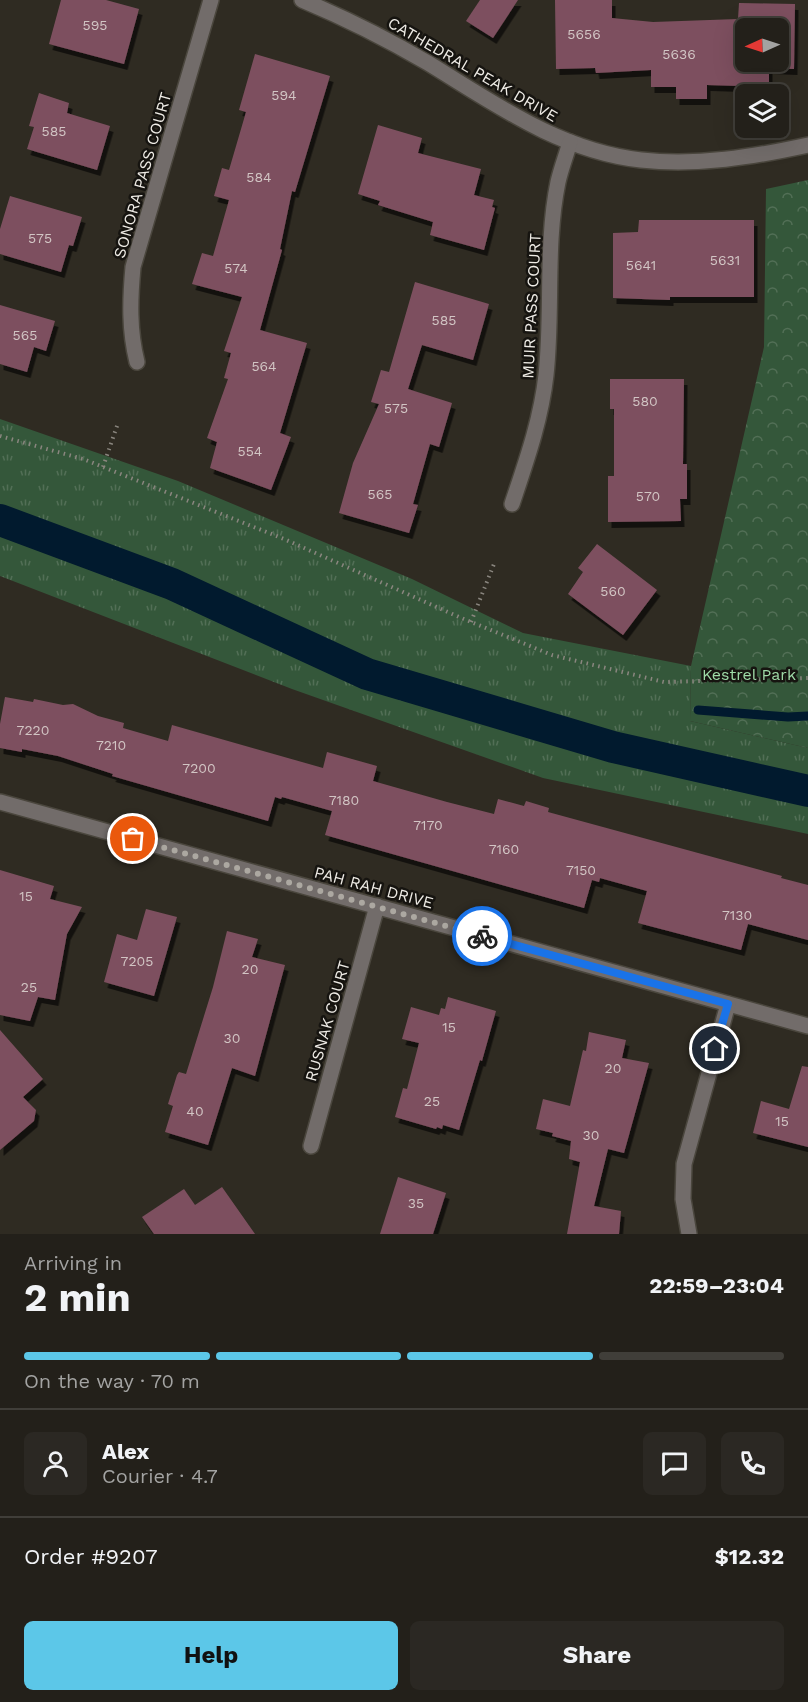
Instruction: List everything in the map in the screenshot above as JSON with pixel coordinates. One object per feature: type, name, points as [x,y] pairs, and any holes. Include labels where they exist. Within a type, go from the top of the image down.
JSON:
[{"type":"street","name":"SONORA PASS COURT","points":[[137,362],[129,302],[133,267],[211,0]]},
{"type":"street","name":"CATHEDRAL PEAK DRIVE","points":[[302,0],[356,23],[427,63],[494,105],[546,133],[570,142],[640,160],[694,162],[753,157],[808,145]]},
{"type":"street","name":"MUIR PASS COURT","points":[[512,504],[533,442],[546,377],[551,321],[552,239],[558,183],[570,142]]},
{"type":"street","name":"PAH RAH DRIVE","points":[[0,802],[808,1026]]},
{"type":"street","name":"RUSNAK COURT","points":[[311,1146],[377,906]]},
{"type":"street","points":[[689,1234],[683,1198],[684,1164],[728,1004]]},
{"type":"path","points":[[103,467],[117,423]]},
{"type":"path","points":[[0,436],[83,459],[284,538],[471,622],[552,655],[664,682],[808,678]]},
{"type":"path","points":[[471,622],[494,564]]},
{"type":"green space","name":"Kestrel Park","points":[[808,180],[808,748],[690,721],[691,666],[764,347],[766,189]]},
{"type":"green space","points":[[0,419],[178,481],[412,579],[523,633],[691,666],[690,721],[808,748],[808,834],[543,778],[292,689],[0,576]]},
{"type":"building","points":[[61,0],[106,0],[139,9],[124,64],[49,44]]},
{"type":"building","points":[[480,0],[518,0],[493,38],[466,21]]},
{"type":"building","points":[[555,0],[612,0],[612,18],[653,22],[735,19],[735,72],[769,72],[769,84],[707,85],[707,99],[676,99],[676,87],[651,87],[651,70],[596,73],[595,68],[556,69]]},
{"type":"building","points":[[739,3],[795,4],[794,69],[789,69],[789,18],[738,18]]},
{"type":"building","points":[[255,54],[330,76],[295,192],[292,191],[280,249],[282,250],[260,330],[307,343],[280,433],[291,437],[271,490],[210,468],[217,442],[207,438],[228,379],[224,378],[231,353],[224,351],[242,297],[192,284],[202,253],[213,256],[229,200],[214,196],[222,168],[229,170],[246,112],[239,110]]},
{"type":"building","points":[[39,93],[69,103],[67,113],[110,126],[97,170],[27,149],[34,127],[29,126]]},
{"type":"building","points":[[378,125],[422,138],[418,153],[481,169],[474,195],[494,200],[492,207],[495,208],[484,250],[430,235],[433,222],[378,205],[380,201],[358,194]]},
{"type":"building","points":[[10,196],[82,217],[73,246],[69,245],[61,272],[0,254],[0,229]]},
{"type":"building","points":[[639,220],[754,220],[754,297],[670,297],[670,300],[613,298],[613,233],[638,232]]},
{"type":"building","points":[[415,282],[489,304],[473,360],[422,345],[408,389],[452,403],[439,447],[430,444],[413,504],[418,505],[409,533],[339,513],[353,463],[379,404],[371,402],[381,370],[389,372]]},
{"type":"building","points":[[0,305],[55,321],[46,351],[34,347],[27,372],[0,364]]},
{"type":"building","points":[[610,379],[684,379],[683,464],[687,464],[687,499],[680,499],[681,521],[608,522],[608,476],[614,476],[614,409],[610,409]]},
{"type":"building","points":[[597,544],[657,590],[623,635],[568,594],[583,572],[578,568]]},
{"type":"building","points":[[5,697],[33,702],[34,699],[63,705],[73,704],[98,716],[124,723],[123,728],[168,741],[172,725],[323,768],[327,752],[377,766],[373,781],[447,802],[494,814],[498,799],[524,806],[526,801],[549,808],[548,812],[782,876],[781,878],[808,885],[808,940],[748,924],[741,950],[638,923],[647,891],[600,878],[599,882],[592,880],[584,908],[325,835],[332,811],[282,797],[281,799],[275,797],[268,821],[112,776],[113,774],[58,756],[22,749],[22,752],[0,748],[0,724]]},
{"type":"building","points":[[0,870],[54,886],[50,899],[82,907],[67,934],[55,1000],[38,997],[30,1021],[0,1015]]},
{"type":"building","points":[[146,909],[177,917],[154,996],[104,982],[117,934],[137,940]]},
{"type":"building","points":[[227,931],[258,939],[252,957],[285,965],[255,1076],[232,1068],[208,1145],[165,1132],[173,1106],[168,1104],[177,1075],[179,1072],[186,1074],[213,987]]},
{"type":"building","points":[[448,997],[496,1011],[459,1130],[443,1125],[442,1129],[437,1127],[436,1129],[395,1117],[403,1088],[407,1089],[419,1043],[402,1039],[411,1007],[439,1015],[441,1008],[445,1009]]},
{"type":"building","points":[[0,1030],[43,1079],[23,1097],[36,1110],[34,1121],[0,1150]]},
{"type":"building","points":[[589,1032],[626,1040],[622,1058],[649,1063],[624,1153],[608,1149],[594,1206],[621,1211],[619,1234],[567,1234],[580,1162],[569,1159],[571,1141],[536,1129],[543,1099],[570,1106],[583,1050],[586,1051]]},
{"type":"building","points":[[802,1066],[808,1067],[808,1147],[753,1133],[761,1101],[789,1109]]},
{"type":"building","points":[[398,1177],[446,1193],[433,1234],[380,1234]]},
{"type":"building","points":[[222,1187],[255,1234],[154,1234],[142,1217],[184,1189],[195,1205]]},
{"type":"waterway","points":[[0,520],[172,584],[367,674],[613,747],[808,791]]},
{"type":"waterway","points":[[698,710],[788,717],[808,716]]},
{"type":"way so far","points":[[133,839],[482,936]]},
{"type":"route","points":[[482,936],[728,1004],[715,1049]]}]
